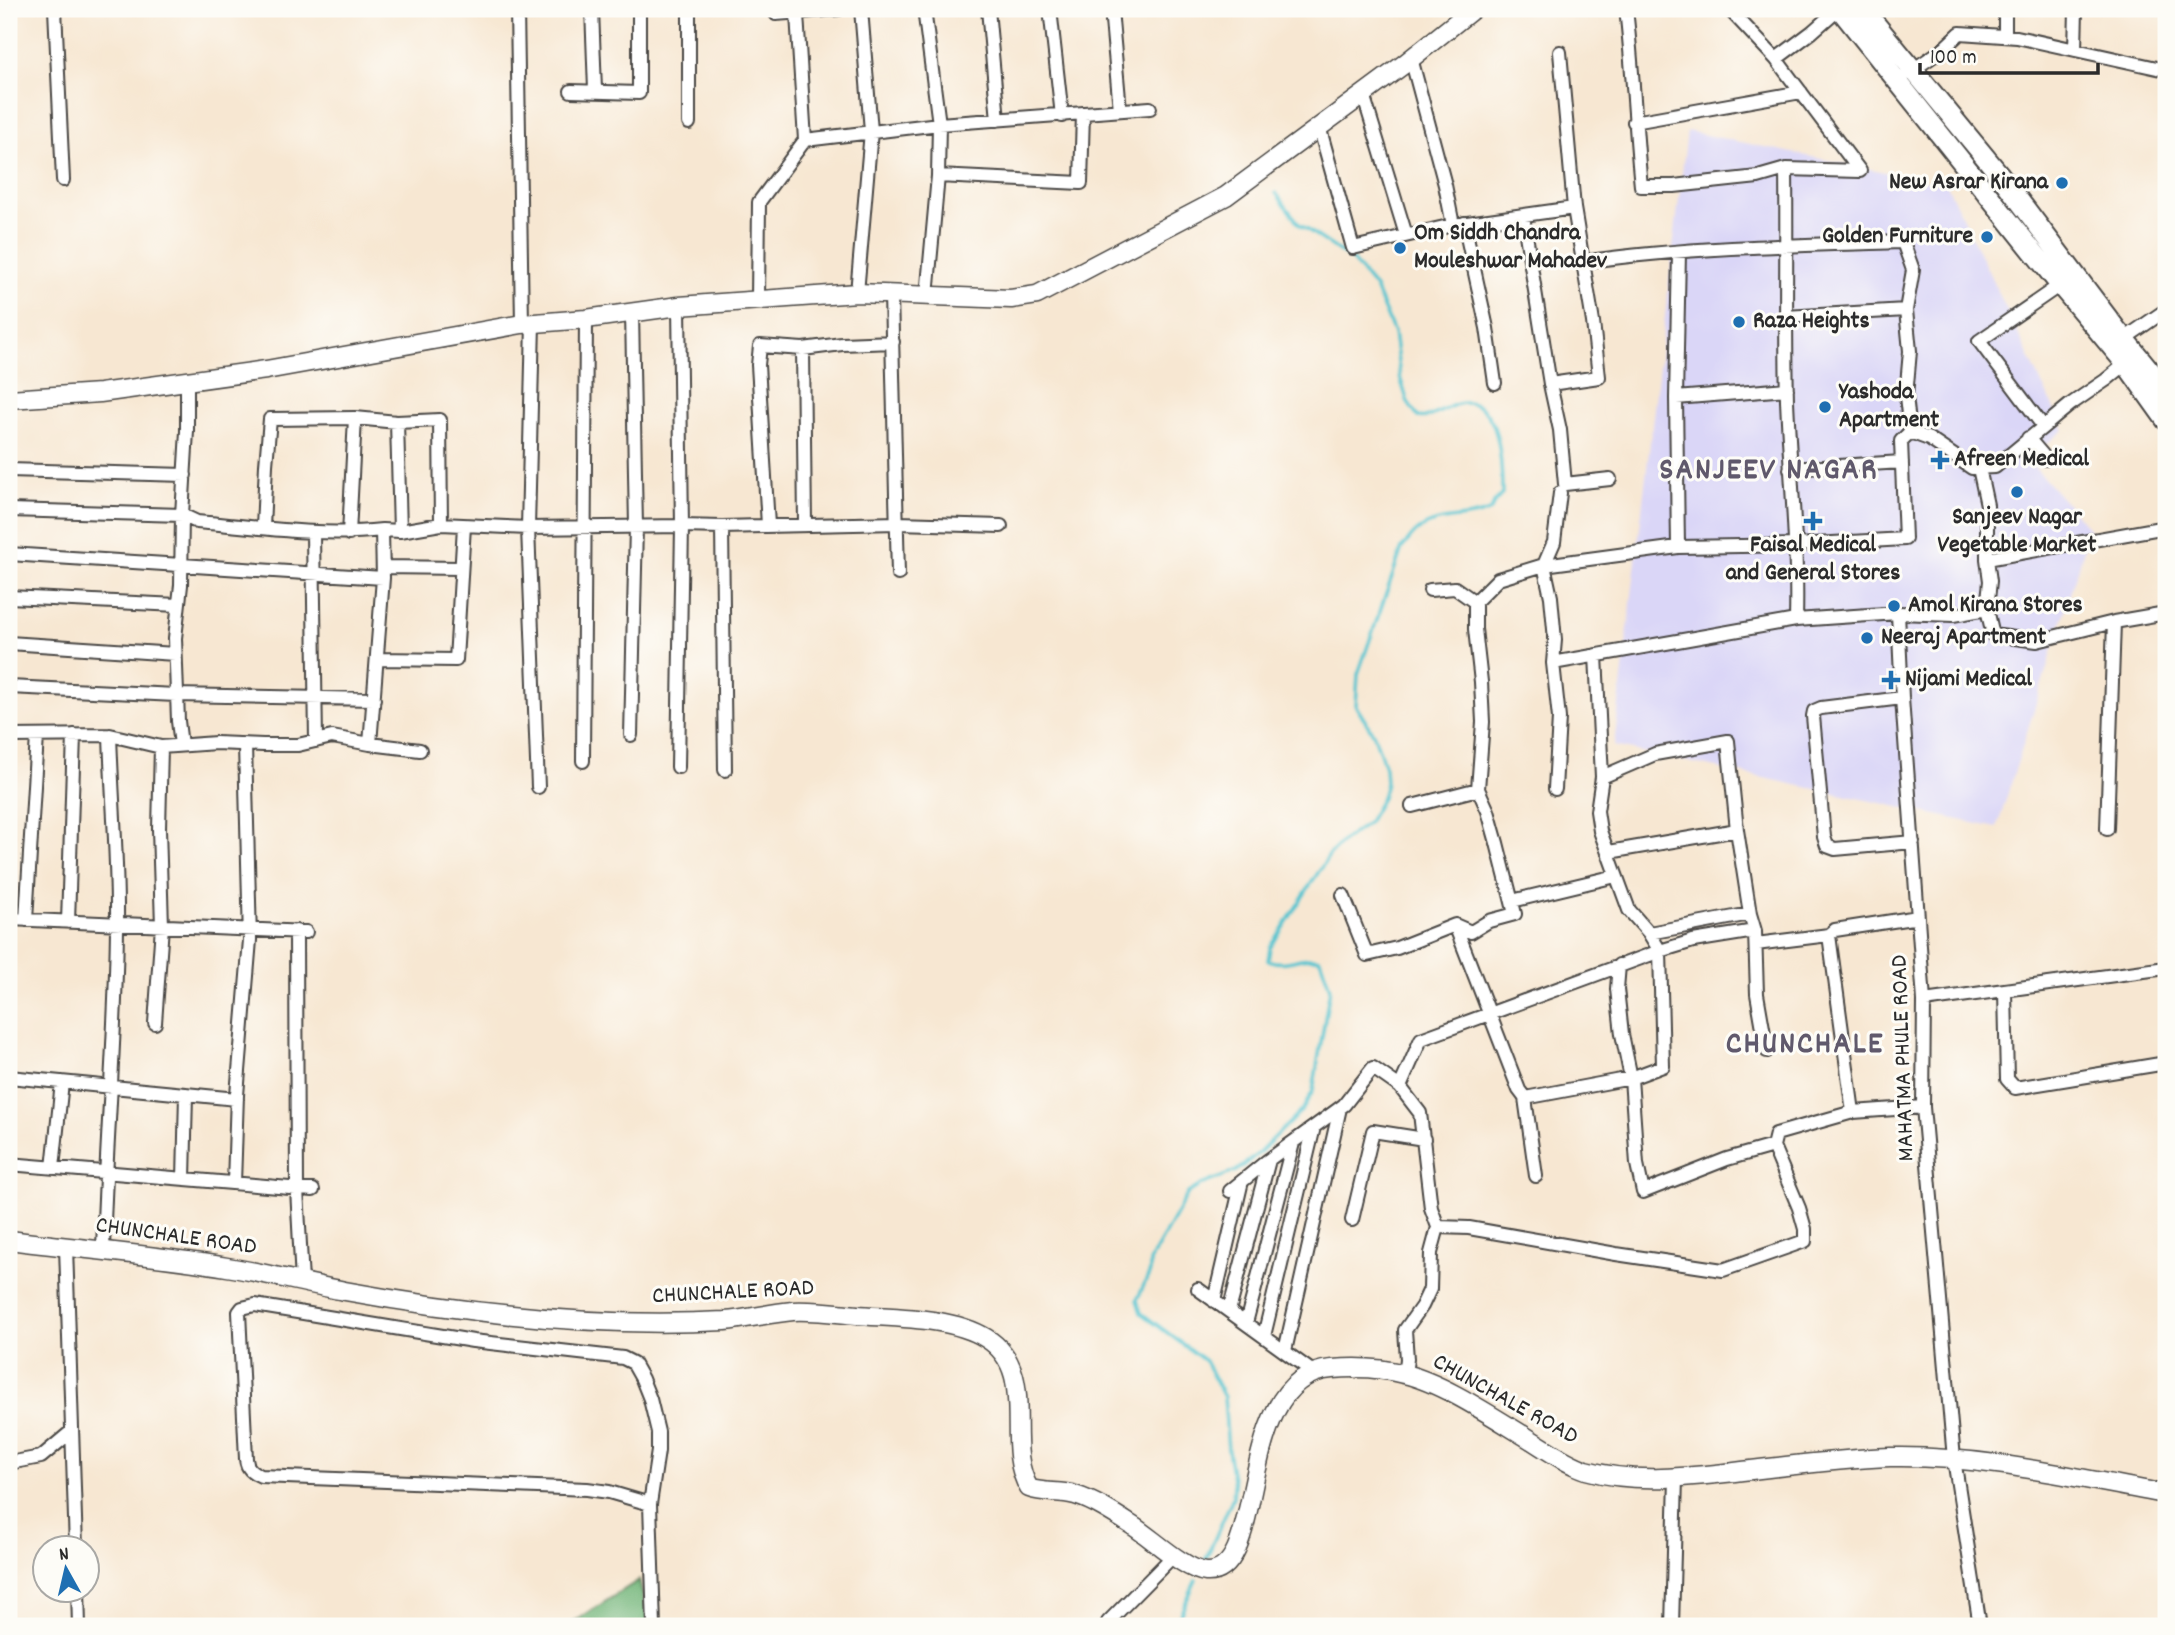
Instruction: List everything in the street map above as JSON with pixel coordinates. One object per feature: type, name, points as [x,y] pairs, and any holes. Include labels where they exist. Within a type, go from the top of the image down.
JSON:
[{"type":"main road","points":[[1839,9],[1906,75],[1999,174],[2124,339],[2132,360],[2166,420]]},
{"type":"main road","points":[[1863,9],[1906,75],[2060,285],[2132,360],[2166,390]]},
{"type":"street","points":[[55,9],[63,180]]},
{"type":"street","points":[[517,9],[527,323],[528,528],[538,786]]},
{"type":"street","points":[[592,9],[595,90]]},
{"type":"street","points":[[571,91],[639,93],[639,9]]},
{"type":"street","points":[[689,9],[689,123]]},
{"type":"street","points":[[775,9],[776,14],[839,9]]},
{"type":"street","points":[[856,293],[871,131],[861,9]]},
{"type":"street","points":[[924,9],[939,124],[938,176],[927,296]]},
{"type":"street","points":[[988,9],[998,120]]},
{"type":"street","points":[[1050,9],[1062,116]]},
{"type":"street","points":[[1111,9],[1120,110]]},
{"type":"street","points":[[9,398],[100,393],[266,370],[527,323],[679,306],[856,293],[1011,299],[1037,295],[1226,196],[1473,9]]},
{"type":"street","points":[[1626,9],[1633,64],[1634,122],[1641,186],[1674,186],[1758,177],[1786,169],[1860,171],[1776,59],[1730,9]]},
{"type":"street","points":[[1776,59],[1839,9]]},
{"type":"street","points":[[2004,36],[2005,9]]},
{"type":"street","points":[[2075,50],[2076,9]]},
{"type":"street","points":[[758,300],[759,202],[805,139],[797,14]]},
{"type":"street","points":[[1906,75],[1960,33],[2017,37],[2166,70]]},
{"type":"street","points":[[1550,384],[1599,377],[1574,208],[1560,52]]},
{"type":"street","points":[[1411,58],[1487,328],[1495,383]]},
{"type":"street","points":[[1634,122],[1801,92]]},
{"type":"street","points":[[1363,94],[1406,236]]},
{"type":"street","points":[[805,139],[939,124],[1150,108]]},
{"type":"street","points":[[938,176],[1081,183],[1083,113]]},
{"type":"street","points":[[1320,127],[1353,248],[1459,224],[1574,208]]},
{"type":"street","points":[[1786,169],[1784,317],[1796,545],[1796,620]]},
{"type":"street","points":[[1523,216],[1560,430],[1565,484],[1610,479]]},
{"type":"street","points":[[1583,262],[1628,256],[1787,245],[1903,242],[1913,271],[1906,310],[1910,351],[1906,396],[1910,432]]},
{"type":"street","points":[[1678,547],[1676,398],[1679,253]]},
{"type":"street","points":[[2043,426],[1979,341],[2060,285]]},
{"type":"street","points":[[891,295],[898,574]]},
{"type":"street","points":[[678,767],[682,526],[679,306]]},
{"type":"street","points":[[1784,317],[1906,310]]},
{"type":"street","points":[[2124,339],[2166,310]]},
{"type":"street","points":[[631,735],[636,527],[632,312]]},
{"type":"street","points":[[583,761],[586,318]]},
{"type":"street","points":[[768,525],[758,365],[760,346],[803,349],[892,342]]},
{"type":"street","points":[[803,349],[805,524]]},
{"type":"street","points":[[1910,432],[1929,439],[1972,468],[1995,467],[2043,426],[2132,360]]},
{"type":"street","points":[[181,745],[175,654],[185,475],[187,381]]},
{"type":"street","points":[[1676,398],[1787,389]]},
{"type":"street","points":[[349,534],[355,418]]},
{"type":"street","points":[[263,527],[270,419],[355,418],[397,422],[440,420],[441,524]]},
{"type":"street","points":[[397,422],[400,531]]},
{"type":"street","points":[[1343,895],[1367,955],[1397,948],[1455,925],[1471,932],[1489,921],[1515,914],[1494,833],[1478,789],[1482,722],[1475,602],[1498,579],[1544,565],[1678,547],[1796,545],[1905,539],[1901,441],[1910,432]]},
{"type":"street","points":[[2028,438],[2046,459]]},
{"type":"street","points":[[1790,469],[1902,462]]},
{"type":"street","points":[[1979,468],[1987,505],[1987,559],[1990,581],[1987,609],[1993,635],[2036,641],[2114,622],[2166,613]]},
{"type":"street","points":[[9,470],[185,475]]},
{"type":"street","points":[[1555,789],[1559,718],[1553,663],[1555,640],[1551,597],[1544,565],[1554,542],[1560,493]]},
{"type":"street","points":[[9,510],[182,515],[197,522],[349,534],[400,531],[441,524],[528,528],[898,523],[1001,526]]},
{"type":"street","points":[[377,659],[456,660],[464,526]]},
{"type":"street","points":[[722,527],[725,770]]},
{"type":"street","points":[[1987,559],[2166,527]]},
{"type":"street","points":[[370,744],[383,573],[382,530]]},
{"type":"street","points":[[313,533],[316,741]]},
{"type":"street","points":[[9,554],[313,574],[461,568]]},
{"type":"street","points":[[1430,590],[1455,588],[1475,602]]},
{"type":"street","points":[[9,597],[178,605]]},
{"type":"street","points":[[1553,663],[1796,620],[1898,613],[1954,615],[1987,609]]},
{"type":"street","name":"MAHATMA PHULE ROAD","points":[[1898,613],[1924,1001],[1923,1107],[1954,1459],[1980,1626]]},
{"type":"street","points":[[2107,829],[2114,622]]},
{"type":"street","points":[[9,643],[175,654]]},
{"type":"street","points":[[1525,1098],[1631,1078],[1663,1066],[1660,951],[1629,910],[1600,831],[1597,811],[1602,777],[1596,655]]},
{"type":"street","points":[[9,687],[176,695],[374,699]]},
{"type":"street","points":[[1902,698],[1818,708],[1813,716],[1826,844],[1835,849],[1913,842]]},
{"type":"street","points":[[68,922],[74,735]]},
{"type":"street","points":[[9,736],[110,735],[161,747],[216,743],[298,744],[332,737],[420,750]]},
{"type":"street","points":[[103,1251],[117,924],[110,735]]},
{"type":"street","points":[[26,920],[37,736]]},
{"type":"street","points":[[1602,777],[1655,754],[1728,741],[1737,830],[1756,937],[1757,994],[1767,1051]]},
{"type":"street","points":[[234,1184],[249,929],[245,744]]},
{"type":"street","points":[[155,1023],[162,926],[159,829],[161,747]]},
{"type":"street","points":[[1412,807],[1478,789]]},
{"type":"street","points":[[1609,852],[1737,830]]},
{"type":"street","points":[[1512,901],[1616,876]]},
{"type":"street","points":[[1649,933],[1750,914]]},
{"type":"street","points":[[1400,1087],[1421,1039],[1660,951],[1693,941],[1829,935],[1835,930],[1919,917]]},
{"type":"street","points":[[9,919],[301,931],[297,1189],[302,1282]]},
{"type":"street","points":[[1455,925],[1488,1014],[1519,1090],[1525,1098],[1536,1176]]},
{"type":"street","points":[[1829,935],[1853,1112]]},
{"type":"street","points":[[1619,965],[1617,989],[1631,1078],[1637,1164],[1643,1192],[1727,1159],[1773,1146]]},
{"type":"street","points":[[1924,1001],[2166,968]]},
{"type":"street","points":[[2005,991],[2007,1079],[2015,1088],[2166,1063]]},
{"type":"street","points":[[1230,1191],[1340,1108],[1373,1068],[1400,1087],[1420,1113],[1431,1208],[1438,1227],[1432,1253],[1430,1289],[1405,1330],[1405,1374]]},
{"type":"street","points":[[9,1077],[237,1099]]},
{"type":"street","points":[[53,1168],[62,1082]]},
{"type":"street","points":[[184,1179],[186,1094]]},
{"type":"street","points":[[1438,1227],[1469,1228],[1723,1270],[1805,1241],[1805,1229],[1799,1208],[1773,1146],[1776,1134],[1853,1112],[1923,1107]]},
{"type":"street","points":[[1285,1351],[1340,1108]]},
{"type":"street","points":[[1264,1336],[1314,1127]]},
{"type":"street","points":[[1352,1220],[1373,1131],[1424,1139]]},
{"type":"street","points":[[1246,1323],[1293,1143]]},
{"type":"street","points":[[1229,1311],[1269,1160]]},
{"type":"street","points":[[9,1164],[313,1190]]},
{"type":"street","points":[[1214,1301],[1242,1181]]},
{"type":"street","name":"CHUNCHALE ROAD","points":[[9,1240],[227,1267],[347,1291],[474,1310],[576,1321],[727,1321],[804,1311],[921,1320],[969,1331],[995,1345],[1011,1367],[1017,1389],[1020,1459],[1024,1480],[1029,1488],[1044,1492],[1064,1492],[1083,1499],[1134,1527],[1192,1568],[1208,1572],[1228,1563],[1236,1552],[1244,1530],[1257,1465],[1274,1414],[1290,1389],[1313,1372],[1346,1368],[1405,1374],[1466,1401],[1573,1465],[1589,1471],[1623,1477],[1676,1478],[1853,1460],[1912,1457],[1998,1464],[2166,1494]]},
{"type":"street","points":[[66,1247],[76,1534]]},
{"type":"street","points":[[1198,1289],[1313,1372]]},
{"type":"street","points":[[650,1504],[609,1492],[587,1489],[261,1476],[253,1473],[246,1465],[239,1312],[249,1305],[255,1305],[473,1341],[623,1358],[633,1363],[656,1416],[658,1451],[650,1504],[654,1626]]},
{"type":"street","points":[[9,1463],[41,1457],[72,1431]]},
{"type":"street","points":[[1672,1626],[1676,1478]]},
{"type":"street","points":[[1107,1626],[1174,1555]]},
{"type":"street","points":[[78,1604],[79,1626]]},
{"type":"shaded area","points":[[1687,131],[1947,185],[2064,430],[2027,459],[2090,530],[1997,828],[1614,746]]},
{"type":"green space","points":[[639,1580],[650,1626],[567,1626]]},
{"type":"waterway","points":[[1205,1561],[1233,1497],[1224,1397],[1205,1361],[1141,1313],[1137,1300],[1150,1272],[1150,1261],[1188,1193],[1236,1171],[1260,1152],[1303,1109],[1313,1091],[1330,988],[1320,959],[1275,962],[1268,960],[1270,948],[1330,854],[1367,824],[1382,798],[1386,783],[1385,767],[1374,735],[1356,706],[1358,674],[1402,548],[1415,533],[1434,522],[1473,516],[1491,510],[1502,494],[1500,451],[1491,421],[1483,410],[1473,404],[1458,404],[1429,417],[1418,417],[1408,403],[1400,377],[1394,333],[1375,288],[1351,259],[1299,224],[1276,193]]},
{"type":"waterway","points":[[1179,1626],[1180,1615],[1196,1580]]},
{"type":"place","name":"New Asrar Kirana","points":[[2062,183]]},
{"type":"place","name":"Golden Furniture","points":[[1987,237]]},
{"type":"place","name":"Om Siddh Chandra Mouleshwar Mahadev","points":[[1400,248]]},
{"type":"place","name":"Raza Heights","points":[[1739,322]]},
{"type":"place","name":"Yashoda Apartment","points":[[1825,407]]},
{"type":"place","name":"Afreen Medical","points":[[1940,460]]},
{"type":"place","name":"Sanjeev Nagar Vegetable Market","points":[[2017,492]]},
{"type":"place","name":"Faisal Medical and General Stores","points":[[1813,521]]},
{"type":"place","name":"Amol Kirana Stores","points":[[1894,606]]},
{"type":"place","name":"Neeraj Apartment","points":[[1867,638]]},
{"type":"place","name":"Nijami Medical","points":[[1891,680]]},
{"type":"district","name":"SANJEEV NAGAR","points":[[1769,472]]},
{"type":"district","name":"CHUNCHALE","points":[[1805,1046]]}]
